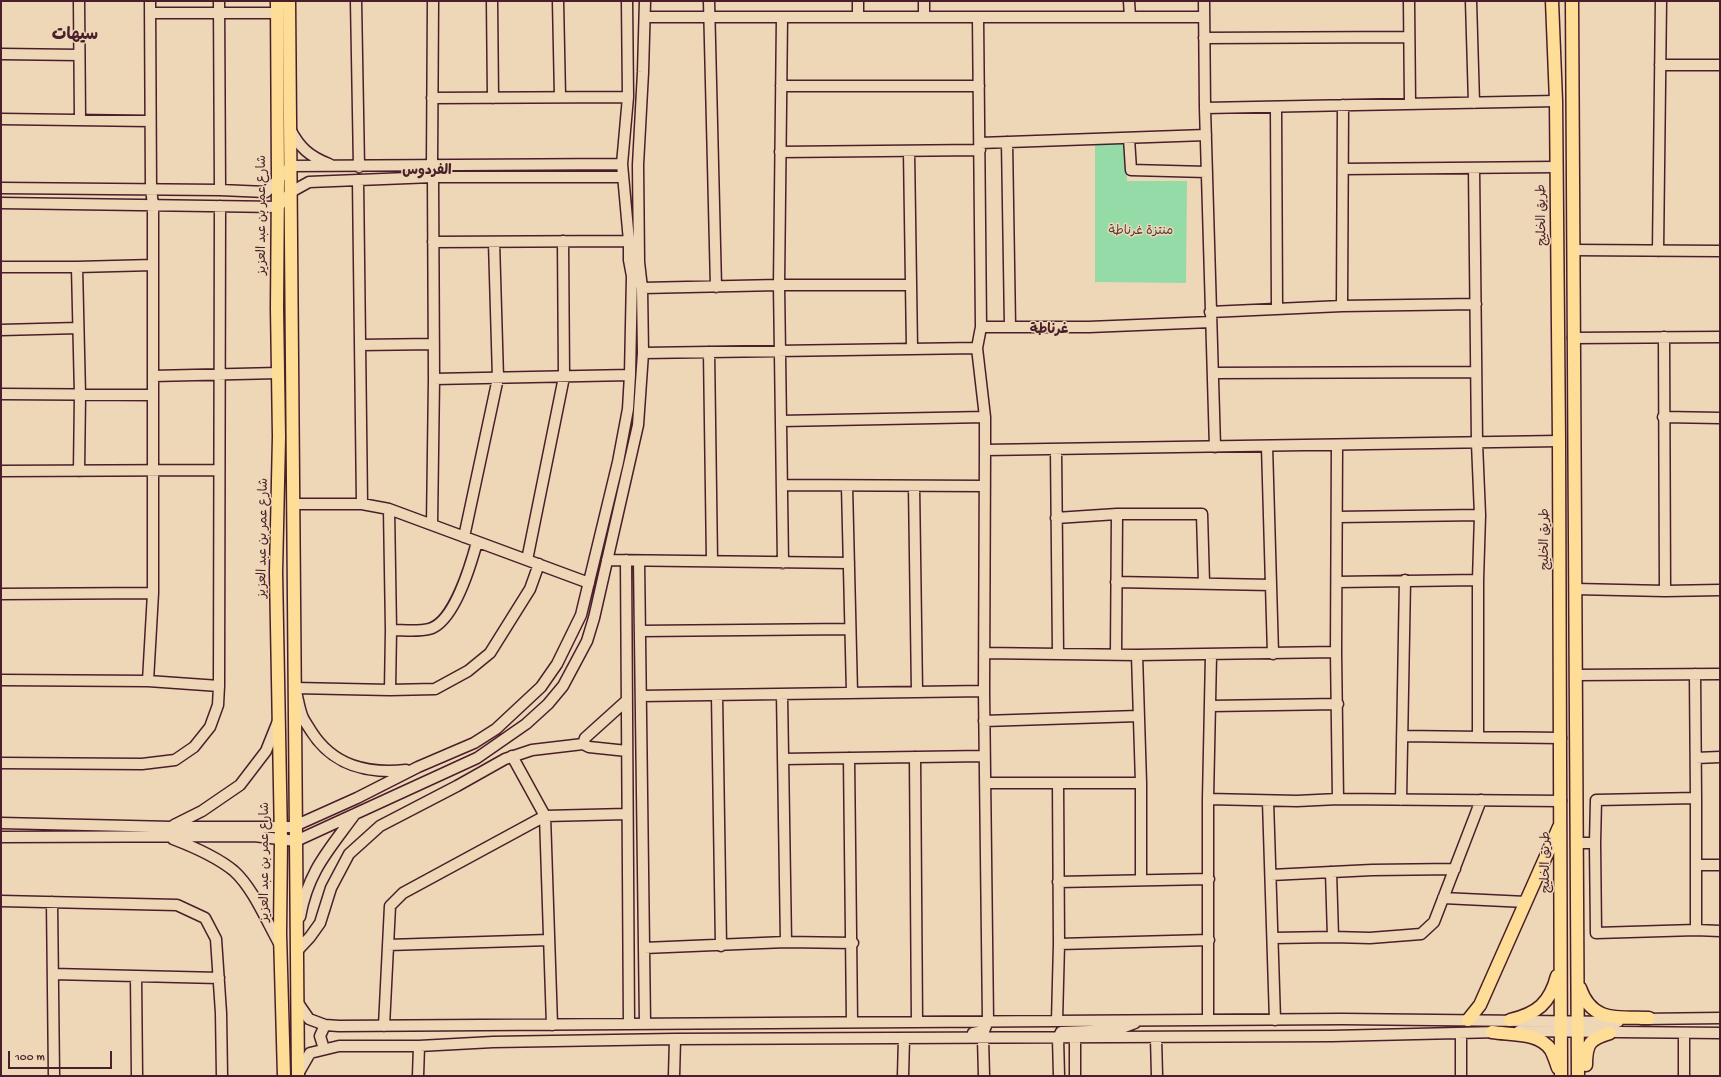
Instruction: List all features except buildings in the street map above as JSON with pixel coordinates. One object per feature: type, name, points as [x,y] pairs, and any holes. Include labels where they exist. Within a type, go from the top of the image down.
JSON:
[{"type":"main road","name":"شارع عمر بن عبد العزيز","points":[[277,1],[279,509],[276,572],[281,827],[280,945],[284,1076]]},
{"type":"main road","points":[[289,1],[298,1075]]},
{"type":"main road","name":"طريق الخليج","points":[[1552,1],[1556,101],[1559,441],[1561,801],[1560,1076]]},
{"type":"main road","points":[[1572,1],[1572,250],[1578,1076]]},
{"type":"main road","points":[[1468,1020],[1480,1005],[1561,823]]},
{"type":"main road","points":[[1510,1020],[1530,1014],[1544,1003],[1555,985],[1560,963]]},
{"type":"main road","points":[[1578,984],[1587,1003],[1598,1013],[1611,1017],[1649,1018]]},
{"type":"main road","points":[[1492,1032],[1526,1036],[1541,1041],[1551,1050],[1560,1076]]},
{"type":"main road","points":[[1584,1076],[1588,1046],[1594,1038],[1610,1033]]},
{"type":"street","points":[[80,1],[80,120]]},
{"type":"street","points":[[148,682],[154,593],[153,205],[150,190],[150,1]]},
{"type":"street","points":[[219,1],[220,190]]},
{"type":"street","points":[[356,1],[359,167]]},
{"type":"street","points":[[432,165],[433,1]]},
{"type":"street","points":[[492,1],[493,98]]},
{"type":"street","points":[[558,1],[560,97]]},
{"type":"street","points":[[1,837],[296,827],[299,824],[357,798],[418,767],[474,743],[496,729],[541,687],[557,664],[581,615],[618,462],[628,409],[632,276],[629,260],[629,241],[622,164],[628,97],[627,1]]},
{"type":"street","points":[[1,823],[254,836],[296,841],[477,758],[526,724],[548,704],[563,686],[587,641],[594,618],[638,425],[643,353],[642,288],[639,262],[638,165],[645,1]]},
{"type":"street","points":[[709,1],[716,287]]},
{"type":"street","points":[[858,1],[858,17]]},
{"type":"street","points":[[924,1],[924,17]]},
{"type":"street","points":[[1129,1],[1130,17]]},
{"type":"street","points":[[1204,1],[1205,108],[1215,447]]},
{"type":"street","points":[[1409,1],[1410,104]]},
{"type":"street","points":[[1472,1],[1474,103]]},
{"type":"street","points":[[1658,251],[1661,1]]},
{"type":"street","points":[[150,13],[277,13]]},
{"type":"street","points":[[645,17],[1204,16]]},
{"type":"street","points":[[782,17],[779,285],[783,562]]},
{"type":"street","points":[[931,1038],[941,1032],[979,1033],[984,1031],[988,1022],[984,756],[985,417],[977,348],[981,327],[978,17]]},
{"type":"street","points":[[1204,38],[1409,37]]},
{"type":"street","points":[[1,54],[79,55]]},
{"type":"street","points":[[1660,65],[1720,65]]},
{"type":"street","points":[[781,86],[979,86]]},
{"type":"street","points":[[432,98],[628,97]]},
{"type":"street","points":[[1205,108],[1556,101]]},
{"type":"street","points":[[1342,306],[1343,106]]},
{"type":"street","points":[[1276,107],[1277,309]]},
{"type":"street","points":[[1,119],[150,121]]},
{"type":"street","points":[[289,128],[303,149],[314,158],[338,167]]},
{"type":"street","points":[[780,152],[910,151],[980,146],[1007,142],[1206,135]]},
{"type":"street","points":[[1129,138],[1131,170],[1207,172]]},
{"type":"street","points":[[1007,142],[1010,326]]},
{"type":"street","points":[[910,151],[912,349]]},
{"type":"street","points":[[1,188],[220,190],[266,192],[291,166],[359,167],[622,164]]},
{"type":"street","points":[[1342,170],[1556,167]]},
{"type":"street","points":[[1474,168],[1477,442],[1480,515],[1478,580],[1478,737]]},
{"type":"street","points":[[1,203],[278,207],[291,192],[309,182],[433,177],[623,177]]},
{"type":"street","points":[[432,525],[434,380],[433,177]]},
{"type":"street","points":[[358,180],[362,504]]},
{"type":"street","points":[[1,762],[142,764],[175,760],[194,747],[210,727],[218,705],[219,686],[220,206]]},
{"type":"street","points":[[526,560],[564,377],[563,241]]},
{"type":"street","points":[[433,242],[629,241]]},
{"type":"street","points":[[464,537],[498,378],[494,242]]},
{"type":"street","points":[[1572,250],[1720,251]]},
{"type":"street","points":[[1,266],[77,267],[153,265]]},
{"type":"street","points":[[77,267],[80,395],[79,472]]},
{"type":"street","points":[[642,288],[779,285],[911,285]]},
{"type":"street","points":[[981,327],[1089,327],[1211,317],[1277,309],[1342,306],[1476,304]]},
{"type":"street","points":[[1,330],[78,328]]},
{"type":"street","points":[[1664,337],[1663,417],[1665,591]]},
{"type":"street","points":[[1573,338],[1720,337]]},
{"type":"street","points":[[360,345],[434,344]]},
{"type":"street","points":[[643,353],[977,348]]},
{"type":"street","points":[[709,352],[712,562]]},
{"type":"street","points":[[1213,373],[1476,372]]},
{"type":"street","points":[[153,376],[278,373]]},
{"type":"street","points":[[434,380],[630,375]]},
{"type":"street","points":[[1,394],[153,394]]},
{"type":"street","points":[[781,421],[985,417]]},
{"type":"street","points":[[1663,417],[1720,418]]},
{"type":"street","points":[[985,450],[1559,441]]},
{"type":"street","points":[[1337,445],[1336,652],[1338,704],[1338,798]]},
{"type":"street","points":[[1266,446],[1273,654]]},
{"type":"street","points":[[1056,449],[1058,654]]},
{"type":"street","points":[[1,471],[79,472],[219,470]]},
{"type":"street","points":[[782,485],[985,486]]},
{"type":"street","points":[[847,486],[852,693]]},
{"type":"street","points":[[914,486],[917,692]]},
{"type":"street","points":[[294,504],[362,504],[389,510],[589,582]]},
{"type":"street","points":[[389,510],[391,630],[390,690]]},
{"type":"street","points":[[1056,518],[1117,514],[1202,514],[1204,583]]},
{"type":"street","points":[[1116,654],[1117,514]]},
{"type":"street","points":[[1337,517],[1480,515]]},
{"type":"street","points":[[391,630],[429,629],[440,623],[458,598],[470,569],[478,542]]},
{"type":"street","points":[[607,560],[849,563]]},
{"type":"street","points":[[626,560],[629,1024]]},
{"type":"street","points":[[639,561],[645,1024]]},
{"type":"street","points":[[418,767],[387,772],[364,769],[338,760],[317,740],[303,718],[295,688],[390,690],[435,689],[468,671],[490,653],[530,589],[538,564]]},
{"type":"street","points":[[1401,800],[1405,580]]},
{"type":"street","points":[[1337,582],[1478,580]]},
{"type":"street","points":[[1116,582],[1271,585]]},
{"type":"street","points":[[1575,589],[1665,591],[1720,590]]},
{"type":"street","points":[[1,594],[154,593]]},
{"type":"street","points":[[640,631],[850,629]]},
{"type":"street","points":[[984,653],[1211,655],[1336,652]]},
{"type":"street","points":[[1137,655],[1141,783],[1141,880]]},
{"type":"street","points":[[1208,1020],[1208,799],[1211,655]]},
{"type":"street","points":[[1695,674],[1696,930]]},
{"type":"street","points":[[1576,675],[1720,674]]},
{"type":"street","points":[[1,680],[148,682],[219,686]]},
{"type":"street","points":[[641,696],[984,691]]},
{"type":"street","points":[[718,694],[721,946]]},
{"type":"street","points":[[782,694],[786,942]]},
{"type":"street","points":[[583,744],[585,738],[626,701]]},
{"type":"street","points":[[1211,706],[1338,704]]},
{"type":"street","points":[[984,721],[1138,716]]},
{"type":"street","points":[[170,832],[240,785],[266,751],[279,717]]},
{"type":"street","points":[[1402,736],[1560,738]]},
{"type":"street","points":[[297,951],[320,923],[331,888],[349,854],[380,826],[512,756],[532,750],[583,744],[589,747],[627,751]]},
{"type":"street","points":[[512,756],[545,816],[552,1025]]},
{"type":"street","points":[[783,758],[984,756]]},
{"type":"street","points":[[915,757],[917,1022]]},
{"type":"street","points":[[1696,758],[1720,757]]},
{"type":"street","points":[[849,758],[853,943],[852,1022]]},
{"type":"street","points":[[985,783],[1141,783]]},
{"type":"street","points":[[1057,1021],[1059,944],[1058,783]]},
{"type":"street","points":[[1208,799],[1297,801],[1338,798],[1561,801]]},
{"type":"street","points":[[1696,798],[1596,800],[1596,933],[1696,930],[1720,931]]},
{"type":"street","points":[[1273,938],[1370,938],[1421,934],[1434,922],[1481,800]]},
{"type":"street","points":[[1268,801],[1275,1020]]},
{"type":"street","points":[[297,935],[303,903],[310,880],[322,857],[356,814]]},
{"type":"street","points":[[384,1026],[390,906],[403,893],[545,816],[627,814]]},
{"type":"street","points":[[170,832],[234,871],[248,887],[280,945]]},
{"type":"street","points":[[1577,843],[1595,843]]},
{"type":"street","points":[[1696,865],[1720,865]]},
{"type":"street","points":[[1270,875],[1455,869]]},
{"type":"street","points":[[1331,872],[1333,937]]},
{"type":"street","points":[[1058,882],[1209,879]]},
{"type":"street","points":[[1443,898],[1526,902]]},
{"type":"street","points":[[1,901],[177,905],[205,918],[216,939],[219,978],[222,1076]]},
{"type":"street","points":[[52,902],[54,1076]]},
{"type":"street","points":[[388,945],[549,940]]},
{"type":"street","points":[[1059,944],[1209,940]]},
{"type":"street","points":[[644,948],[721,946],[786,942],[853,943]]},
{"type":"street","points":[[53,974],[219,978]]},
{"type":"street","points":[[136,976],[137,1076]]},
{"type":"street","points":[[298,1004],[309,1019],[325,1025],[552,1025],[1141,1020],[1510,1020],[1578,1027],[1610,1033],[1720,1033]]},
{"type":"street","points":[[1578,1027],[1649,1018],[1720,1018]]},
{"type":"street","points":[[1059,1076],[1058,1038],[1061,1032],[1116,1030],[1141,1020]]},
{"type":"street","points":[[324,1049],[320,1036],[325,1025]]},
{"type":"street","points":[[298,1075],[310,1052],[339,1046],[419,1046],[493,1042],[675,1039],[1332,1036],[1492,1032],[1560,1026]]},
{"type":"street","points":[[1461,1033],[1461,1076]]},
{"type":"street","points":[[1684,1033],[1684,1076]]},
{"type":"street","points":[[1075,1037],[1075,1076]]},
{"type":"street","points":[[1156,1037],[1157,1076]]},
{"type":"street","points":[[903,1076],[904,1038]]},
{"type":"street","points":[[983,1038],[984,1076]]},
{"type":"street","points":[[674,1076],[675,1039]]},
{"type":"street","points":[[418,1076],[419,1046]]},
{"type":"green space","name":"منتزة غرناطة","points":[[1095,142],[1127,142],[1127,181],[1187,181],[1186,283],[1095,282]]},
{"type":"district","name":"سيهات","points":[[75,36]]},
{"type":"district","name":"الفردوس","points":[[427,172]]},
{"type":"district","name":"غرناطة","points":[[1049,331]]}]
